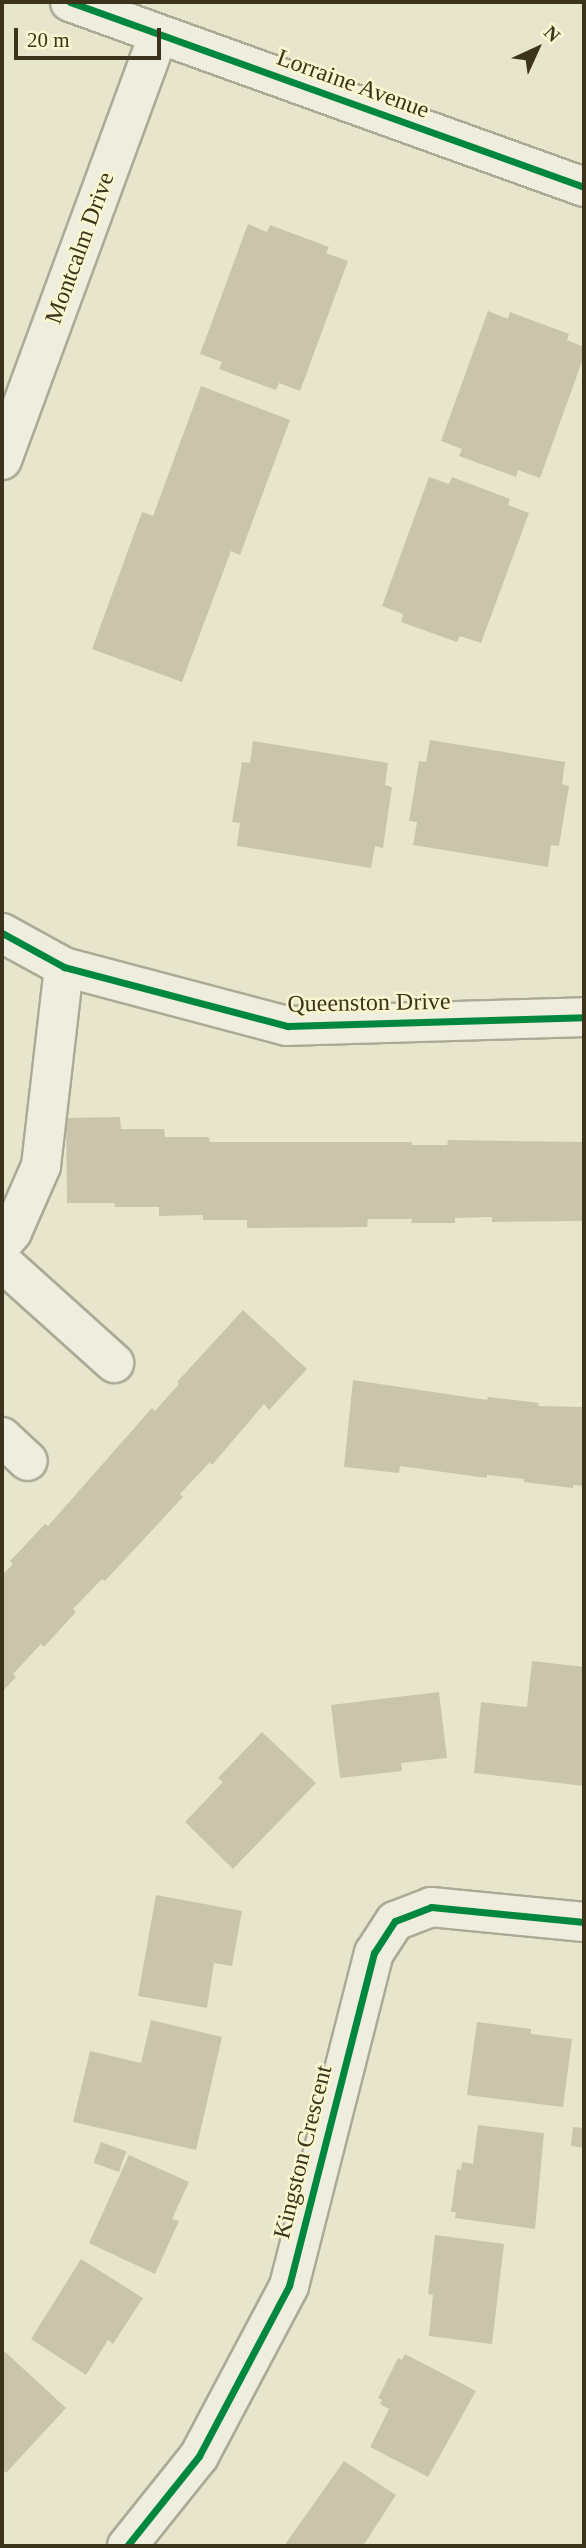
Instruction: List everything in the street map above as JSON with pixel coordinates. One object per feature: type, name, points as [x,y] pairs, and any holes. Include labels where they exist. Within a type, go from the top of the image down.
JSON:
[{"type":"street","name":"Lorraine Avenue","points":[[70,2],[584,187]]},
{"type":"street","name":"Montcalm Drive","points":[[2,460],[158,35]]},
{"type":"street","name":"Queenston Drive","points":[[2,933],[64,967],[287,1026],[584,1017]]},
{"type":"street","points":[[2,1244],[12,1232],[41,1166],[64,967]]},
{"type":"street","points":[[2,1262],[114,1363]]},
{"type":"street","name":"Kingston Crescent","points":[[127,2546],[199,2456],[289,2286],[374,1953],[395,1921],[431,1907],[584,1922]]},
{"type":"building","points":[[248,224],[267,232],[270,225],[329,247],[326,253],[348,261],[300,391],[279,383],[276,390],[219,369],[222,362],[200,354]]},
{"type":"building","points":[[488,311],[508,319],[510,312],[569,334],[567,340],[584,347],[584,356],[540,478],[518,470],[516,477],[459,456],[462,449],[441,441]]},
{"type":"building","points":[[201,386],[290,420],[240,555],[231,551],[182,682],[92,649],[142,512],[153,516]]},
{"type":"building","points":[[429,477],[449,484],[452,477],[510,499],[508,505],[529,513],[481,643],[460,636],[457,642],[401,622],[403,614],[382,606]]},
{"type":"building","points":[[430,740],[565,762],[562,784],[569,786],[559,846],[551,845],[548,867],[413,845],[417,822],[409,821],[419,761],[426,762]]},
{"type":"building","points":[[253,741],[388,763],[385,785],[392,787],[383,848],[375,846],[371,868],[237,846],[240,823],[232,822],[242,762],[250,763]]},
{"type":"building","points":[[120,1117],[121,1129],[164,1129],[165,1137],[209,1137],[210,1142],[412,1142],[412,1145],[447,1145],[448,1140],[584,1142],[584,1221],[492,1222],[492,1217],[455,1218],[455,1223],[411,1223],[412,1219],[368,1219],[367,1227],[247,1228],[247,1220],[203,1220],[203,1215],[159,1216],[159,1207],[67,1203],[66,1118]]},
{"type":"building","points":[[243,1310],[307,1369],[269,1410],[264,1404],[212,1465],[210,1462],[180,1494],[183,1497],[105,1581],[102,1579],[73,1609],[76,1612],[44,1647],[41,1644],[13,1674],[16,1677],[2,1692],[2,1575],[13,1564],[10,1561],[45,1524],[48,1526],[152,1408],[155,1411],[179,1384],[177,1382]]},
{"type":"building","points":[[353,1380],[487,1400],[488,1397],[539,1403],[538,1406],[584,1407],[584,1486],[573,1485],[573,1488],[524,1482],[524,1479],[487,1475],[487,1478],[400,1466],[399,1473],[344,1467]]},
{"type":"building","points":[[532,1661],[584,1667],[584,1786],[474,1773],[481,1702],[527,1707]]},
{"type":"building","points":[[439,1692],[447,1758],[401,1763],[402,1771],[340,1778],[331,1705]]},
{"type":"building","points":[[262,1732],[316,1783],[233,1869],[185,1822],[223,1782],[218,1778]]},
{"type":"building","points":[[156,1895],[242,1911],[232,1966],[214,1963],[207,2008],[138,1996]]},
{"type":"building","points":[[151,2020],[222,2037],[196,2150],[73,2122],[90,2051],[141,2063]]},
{"type":"building","points":[[477,2022],[531,2029],[531,2034],[572,2039],[563,2107],[467,2095]]},
{"type":"building","points":[[478,2125],[544,2133],[535,2229],[455,2218],[456,2212],[451,2212],[457,2169],[461,2170],[462,2162],[473,2164]]},
{"type":"building","points":[[573,2127],[584,2128],[584,2148],[571,2146]]},
{"type":"building","points":[[101,2142],[126,2151],[119,2172],[93,2163]]},
{"type":"building","points":[[129,2155],[189,2182],[172,2219],[179,2221],[155,2274],[89,2243]]},
{"type":"building","points":[[435,2235],[504,2244],[492,2344],[429,2336],[433,2295],[428,2294]]},
{"type":"building","points":[[81,2259],[143,2298],[113,2344],[108,2340],[86,2375],[31,2339]]},
{"type":"building","points":[[2,2349],[66,2408],[6,2473],[2,2469]]},
{"type":"building","points":[[405,2354],[476,2391],[428,2477],[370,2447],[389,2409],[380,2404],[382,2400],[378,2398],[398,2358],[402,2360]]},
{"type":"building","points":[[344,2461],[396,2495],[363,2546],[284,2546]]},
{"type":"cycle path","points":[[70,2],[584,187]]},
{"type":"cycle path","points":[[2,933],[64,967],[287,1026],[584,1017]]},
{"type":"cycle path","points":[[127,2546],[199,2456],[289,2286],[374,1953],[395,1921],[431,1907],[584,1922]]}]
